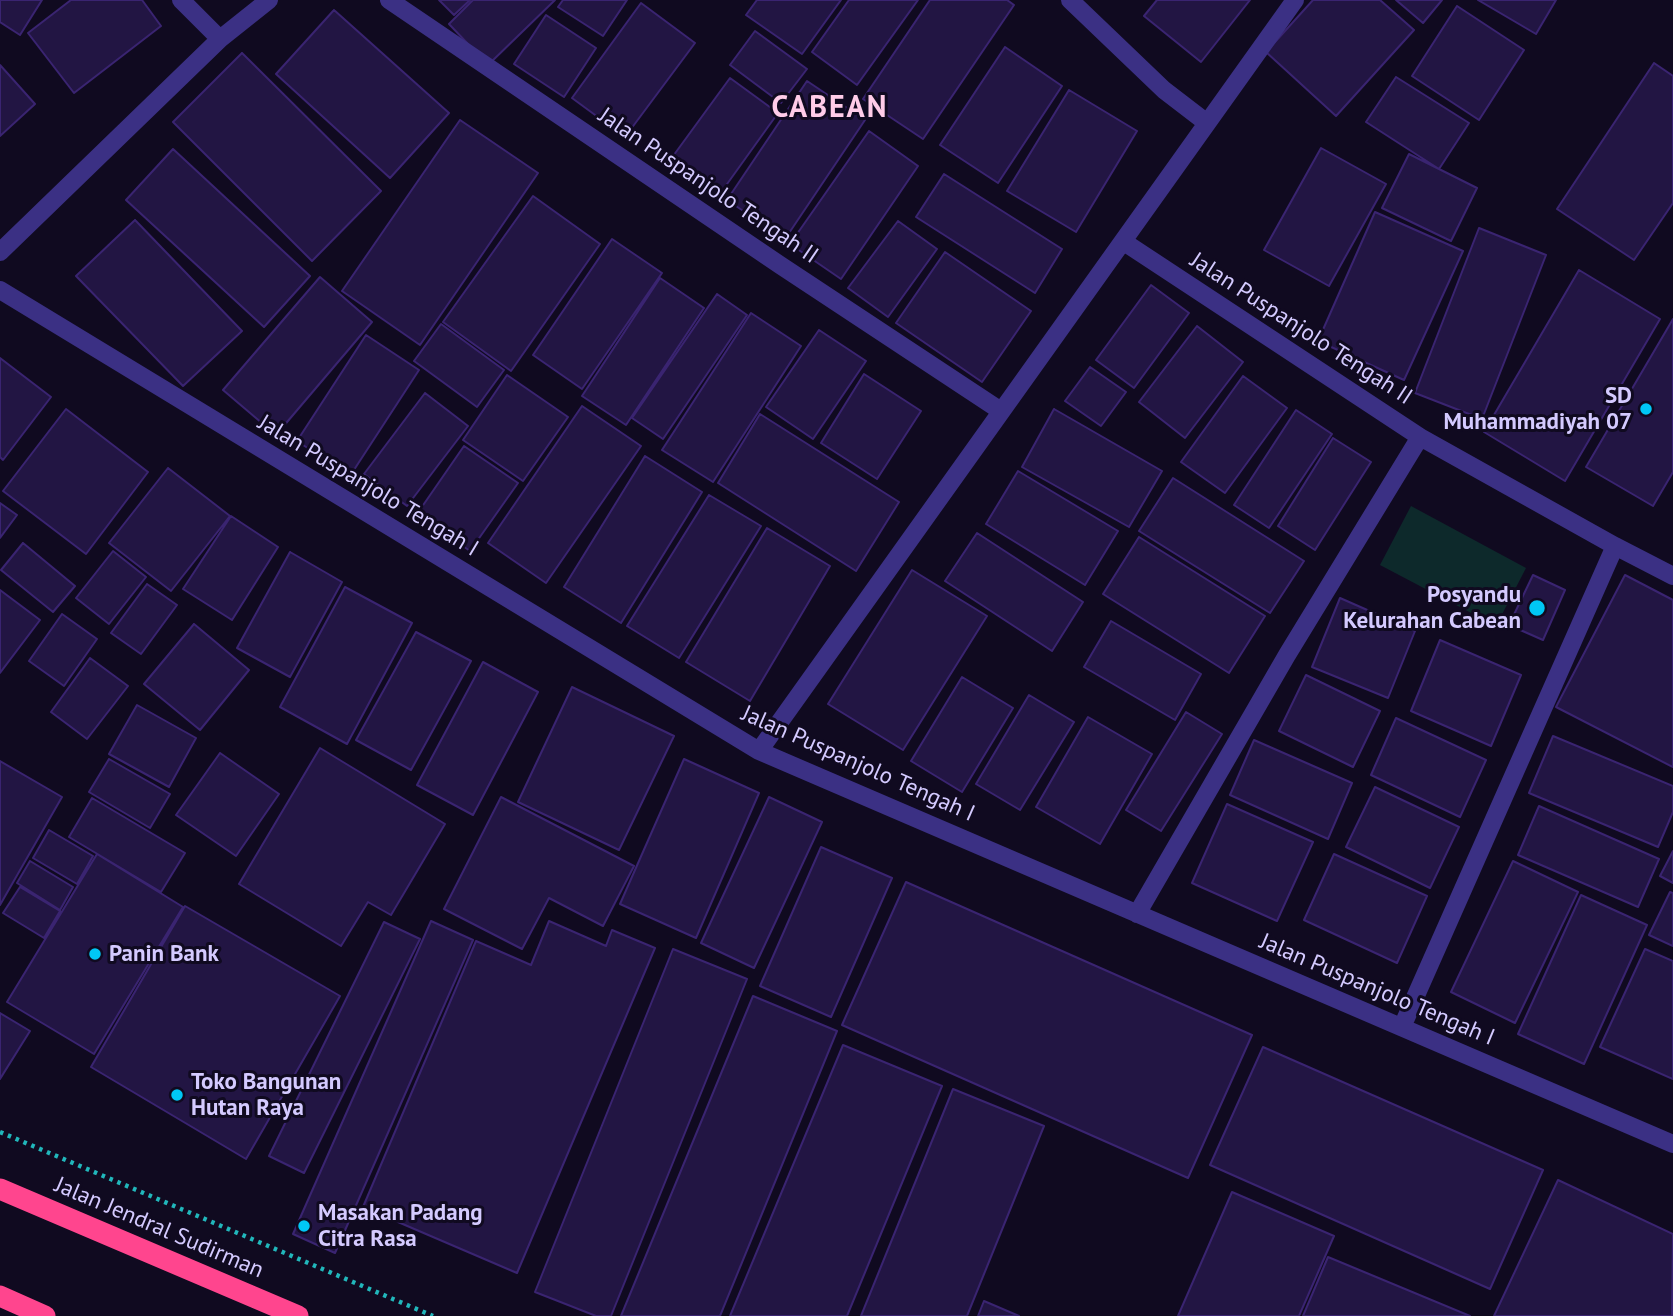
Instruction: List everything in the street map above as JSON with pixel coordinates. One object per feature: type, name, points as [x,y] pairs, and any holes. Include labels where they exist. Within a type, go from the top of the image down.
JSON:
[{"type":"highway","name":"Jalan Jendral Sudirman","points":[[0,1189],[298,1316]]},
{"type":"highway","points":[[0,1296],[45,1316]]},
{"type":"street","points":[[181,0],[220,38]]},
{"type":"street","points":[[0,252],[220,38],[269,0]]},
{"type":"street","name":"Jalan Puspanjolo Tengah II","points":[[389,0],[1001,411]]},
{"type":"street","points":[[1070,0],[1164,90],[1208,123]]},
{"type":"street","points":[[759,751],[1295,0]]},
{"type":"street","name":"Jalan Puspanjolo Tengah II","points":[[1124,242],[1420,437],[1673,576]]},
{"type":"street","name":"Jalan Puspanjolo Tengah I","points":[[0,290],[759,751],[1673,1144]]},
{"type":"street","points":[[1137,914],[1287,655],[1420,437]]},
{"type":"street","points":[[1402,1027],[1615,546]]},
{"type":"path","points":[[0,1132],[433,1316]]},
{"type":"green space","points":[[1411,506],[1526,568],[1496,626],[1380,565]]},
{"type":"building","points":[[0,0],[42,0],[20,35],[0,22]]},
{"type":"building","points":[[71,0],[142,0],[161,26],[74,93],[28,33]]},
{"type":"building","points":[[439,0],[470,0],[454,15]]},
{"type":"building","points":[[473,0],[555,0],[488,65],[449,24]]},
{"type":"building","points":[[563,0],[627,0],[603,36],[558,7]]},
{"type":"building","points":[[757,0],[841,0],[802,54],[746,15]]},
{"type":"building","points":[[849,0],[918,0],[857,85],[812,52]]},
{"type":"building","points":[[930,0],[1007,0],[1014,5],[923,139],[863,99]]},
{"type":"building","points":[[1157,0],[1250,0],[1201,62],[1144,16]]},
{"type":"building","points":[[1313,0],[1380,0],[1414,30],[1336,116],[1266,52]]},
{"type":"building","points":[[1396,0],[1442,0],[1423,23]]},
{"type":"building","points":[[1478,0],[1556,0],[1536,34]]},
{"type":"building","points":[[641,3],[695,43],[625,137],[572,98]]},
{"type":"building","points":[[1457,6],[1524,50],[1479,120],[1412,76]]},
{"type":"building","points":[[334,10],[449,113],[390,178],[276,74]]},
{"type":"building","points":[[546,15],[596,48],[564,97],[514,64]]},
{"type":"building","points":[[755,31],[807,69],[781,103],[730,65]]},
{"type":"building","points":[[1005,47],[1062,86],[998,183],[940,145]]},
{"type":"building","points":[[242,53],[381,191],[312,261],[173,122]]},
{"type":"building","points":[[1654,63],[1673,76],[1673,203],[1634,260],[1557,209]]},
{"type":"building","points":[[0,65],[35,104],[0,136]]},
{"type":"building","points":[[1396,77],[1469,123],[1439,169],[1366,122]]},
{"type":"building","points":[[730,78],[778,113],[717,198],[668,163]]},
{"type":"building","points":[[807,81],[865,120],[785,239],[727,200]]},
{"type":"building","points":[[1069,90],[1137,131],[1076,232],[1007,191]]},
{"type":"building","points":[[460,120],[538,173],[420,345],[342,291]]},
{"type":"building","points":[[869,131],[918,166],[841,279],[790,244]]},
{"type":"building","points":[[1321,148],[1386,184],[1329,286],[1264,250]]},
{"type":"building","points":[[173,149],[310,276],[264,327],[126,200]]},
{"type":"building","points":[[1409,154],[1477,188],[1451,241],[1382,208]]},
{"type":"building","points":[[944,174],[1062,249],[1035,293],[916,217]]},
{"type":"building","points":[[533,196],[600,244],[511,371],[443,322]]},
{"type":"building","points":[[1375,212],[1463,251],[1404,380],[1318,341]]},
{"type":"building","points":[[135,220],[242,331],[183,386],[76,276]]},
{"type":"building","points":[[898,221],[937,249],[888,317],[848,288]]},
{"type":"building","points":[[1479,228],[1546,255],[1482,419],[1415,393]]},
{"type":"building","points":[[612,239],[662,273],[582,389],[533,355]]},
{"type":"building","points":[[945,252],[1031,311],[982,382],[896,323]]},
{"type":"building","points":[[1579,270],[1660,319],[1565,481],[1484,432]]},
{"type":"building","points":[[320,277],[372,322],[276,435],[223,390]]},
{"type":"building","points":[[660,278],[704,308],[626,425],[582,396]]},
{"type":"building","points":[[1151,285],[1189,313],[1134,388],[1096,360]]},
{"type":"building","points":[[717,294],[747,315],[663,439],[632,418]]},
{"type":"building","points":[[751,313],[801,346],[713,482],[662,450]]},
{"type":"building","name":"SD Muhammadiyah 07","points":[[1673,319],[1673,472],[1653,506],[1586,467]]},
{"type":"building","points":[[441,324],[504,370],[477,407],[414,361]]},
{"type":"building","points":[[1197,326],[1243,362],[1185,438],[1139,402]]},
{"type":"building","points":[[819,330],[866,361],[813,439],[766,407]]},
{"type":"building","points":[[366,335],[419,370],[350,476],[297,441]]},
{"type":"building","points":[[0,358],[51,397],[3,460],[0,457]]},
{"type":"building","points":[[1090,367],[1126,392],[1101,426],[1065,401]]},
{"type":"building","points":[[864,374],[921,411],[877,479],[821,443]]},
{"type":"building","points":[[507,375],[568,417],[523,481],[463,440]]},
{"type":"building","points":[[1243,376],[1287,408],[1225,493],[1181,462]]},
{"type":"building","points":[[425,393],[468,426],[407,506],[364,474]]},
{"type":"building","points":[[582,406],[641,446],[546,583],[488,543]]},
{"type":"building","points":[[66,409],[148,472],[86,554],[3,491]]},
{"type":"building","points":[[1054,409],[1162,471],[1129,527],[1022,467]]},
{"type":"building","points":[[1296,410],[1332,434],[1269,528],[1234,505]]},
{"type":"building","points":[[760,414],[899,502],[856,571],[718,483]]},
{"type":"building","points":[[1333,438],[1371,462],[1315,550],[1278,526]]},
{"type":"building","points":[[464,446],[518,483],[470,551],[417,514]]},
{"type":"building","points":[[645,456],[702,492],[621,623],[564,587]]},
{"type":"building","points":[[168,468],[230,516],[171,591],[109,543]]},
{"type":"building","points":[[1018,471],[1118,531],[1085,585],[986,524]]},
{"type":"building","points":[[1173,478],[1304,561],[1270,613],[1139,531]]},
{"type":"building","points":[[709,495],[761,526],[679,658],[627,626]]},
{"type":"building","points":[[0,503],[17,515],[0,538]]},
{"type":"building","points":[[231,516],[278,547],[232,620],[183,589]]},
{"type":"building","points":[[767,528],[830,566],[750,701],[686,662]]},
{"type":"building","points":[[977,533],[1083,602],[1052,651],[945,581]]},
{"type":"building","points":[[1139,537],[1265,616],[1229,673],[1103,594]]},
{"type":"building","points":[[23,543],[75,586],[53,612],[1,570]]},
{"type":"building","points":[[113,551],[146,577],[109,624],[76,598]]},
{"type":"building","points":[[290,552],[342,582],[290,677],[237,648]]},
{"type":"building","points":[[912,570],[987,616],[903,750],[828,704]]},
{"type":"building","name":"Posyandu Kelurahan Cabean","points":[[1533,575],[1565,590],[1543,640],[1509,625]]},
{"type":"building","points":[[1625,575],[1673,600],[1673,767],[1556,707]]},
{"type":"building","points":[[147,584],[177,605],[141,654],[111,633]]},
{"type":"building","points":[[345,587],[412,623],[347,744],[280,707]]},
{"type":"building","points":[[0,590],[40,620],[0,673]]},
{"type":"building","points":[[1340,598],[1415,631],[1388,698],[1312,667]]},
{"type":"building","points":[[62,614],[97,639],[64,686],[29,661]]},
{"type":"building","points":[[1111,621],[1201,674],[1175,720],[1084,667]]},
{"type":"building","points":[[194,624],[249,670],[200,730],[144,684]]},
{"type":"building","points":[[416,632],[471,661],[411,770],[356,740]]},
{"type":"building","points":[[1440,640],[1521,675],[1491,746],[1411,711]]},
{"type":"building","points":[[90,658],[128,686],[87,739],[51,712]]},
{"type":"building","points":[[483,662],[538,692],[473,815],[417,785]]},
{"type":"building","points":[[1306,675],[1380,711],[1353,767],[1279,731]]},
{"type":"building","points":[[962,677],[1013,708],[962,792],[911,761]]},
{"type":"building","points":[[572,687],[674,736],[619,850],[518,802]]},
{"type":"building","points":[[1029,695],[1074,722],[1020,810],[976,784]]},
{"type":"building","points":[[137,705],[196,738],[169,787],[109,754]]},
{"type":"building","points":[[1186,712],[1222,734],[1161,831],[1126,810]]},
{"type":"building","points":[[1088,717],[1152,754],[1100,844],[1036,807]]},
{"type":"building","points":[[1396,718],[1486,760],[1460,817],[1371,775]]},
{"type":"building","points":[[1553,736],[1673,786],[1673,812],[1658,847],[1529,793]]},
{"type":"building","points":[[1254,740],[1352,783],[1328,839],[1230,795]]},
{"type":"building","points":[[320,748],[445,824],[391,915],[368,902],[341,946],[239,884]]},
{"type":"building","points":[[220,753],[279,794],[236,856],[176,815]]},
{"type":"building","points":[[109,759],[170,794],[150,828],[89,792]]},
{"type":"building","points":[[684,759],[759,793],[696,938],[620,904]]},
{"type":"building","points":[[0,761],[62,797],[0,905]]},
{"type":"building","points":[[1375,787],[1459,827],[1430,888],[1346,847]]},
{"type":"building","points":[[501,797],[634,866],[603,926],[549,898],[522,949],[444,909]]},
{"type":"building","points":[[769,797],[822,822],[754,968],[701,943]]},
{"type":"building","points":[[92,798],[185,853],[161,892],[69,837]]},
{"type":"building","points":[[1227,804],[1313,842],[1277,921],[1192,883]]},
{"type":"building","points":[[1539,806],[1659,859],[1638,907],[1518,855]]},
{"type":"building","points":[[49,830],[93,856],[77,884],[33,858]]},
{"type":"building","points":[[821,847],[892,878],[831,1017],[760,986]]},
{"type":"building","points":[[1673,851],[1673,883],[1660,876]]},
{"type":"building","name":"Panin Bank","points":[[97,854],[183,907],[94,1054],[7,1002]]},
{"type":"building","points":[[1334,854],[1427,896],[1397,963],[1304,920]]},
{"type":"building","points":[[30,861],[73,887],[60,910],[17,883]]},
{"type":"building","points":[[1513,861],[1578,892],[1515,1023],[1451,992]]},
{"type":"building","points":[[906,882],[1252,1035],[1188,1178],[842,1025]]},
{"type":"building","points":[[20,887],[60,911],[44,938],[3,913]]},
{"type":"building","points":[[1670,892],[1673,893],[1673,946],[1649,935]]},
{"type":"building","points":[[1581,895],[1647,925],[1584,1064],[1518,1034]]},
{"type":"building","points":[[185,906],[340,996],[246,1159],[91,1067]]},
{"type":"building","points":[[431,921],[473,940],[335,1253],[293,1234]]},
{"type":"building","points":[[549,921],[606,946],[612,930],[655,948],[517,1273],[363,1207],[476,941],[531,965]]},
{"type":"building","points":[[384,922],[420,939],[304,1173],[269,1156]]},
{"type":"building","points":[[673,949],[747,979],[611,1316],[596,1316],[535,1292]]},
{"type":"building","points":[[1645,949],[1673,961],[1673,1079],[1600,1047]]},
{"type":"building","points":[[753,996],[837,1031],[720,1316],[621,1316]]},
{"type":"building","points":[[0,1013],[30,1031],[0,1079]]},
{"type":"building","points":[[843,1045],[942,1086],[847,1316],[730,1316]]},
{"type":"building","points":[[1263,1047],[1543,1170],[1490,1289],[1210,1165]]},
{"type":"building","points":[[953,1089],[1044,1126],[967,1316],[861,1316]]},
{"type":"building","points":[[1558,1180],[1673,1234],[1672,1316],[1494,1316]]},
{"type":"building","points":[[1232,1192],[1334,1236],[1299,1316],[1178,1316]]},
{"type":"building","points":[[1328,1257],[1470,1316],[1303,1316]]},
{"type":"building","points":[[984,1301],[1019,1316],[978,1316]]},
{"type":"place","name":"SD Muhammadiyah 07","points":[[1646,409]]},
{"type":"place","name":"Posyandu Kelurahan Cabean","points":[[1537,608]]},
{"type":"place","name":"Panin Bank","points":[[95,954]]},
{"type":"place","name":"Toko Bangunan Hutan Raya","points":[[177,1095]]},
{"type":"place","name":"Masakan Padang Citra Rasa","points":[[304,1226]]},
{"type":"district","name":"CABEAN","points":[[830,108]]}]
